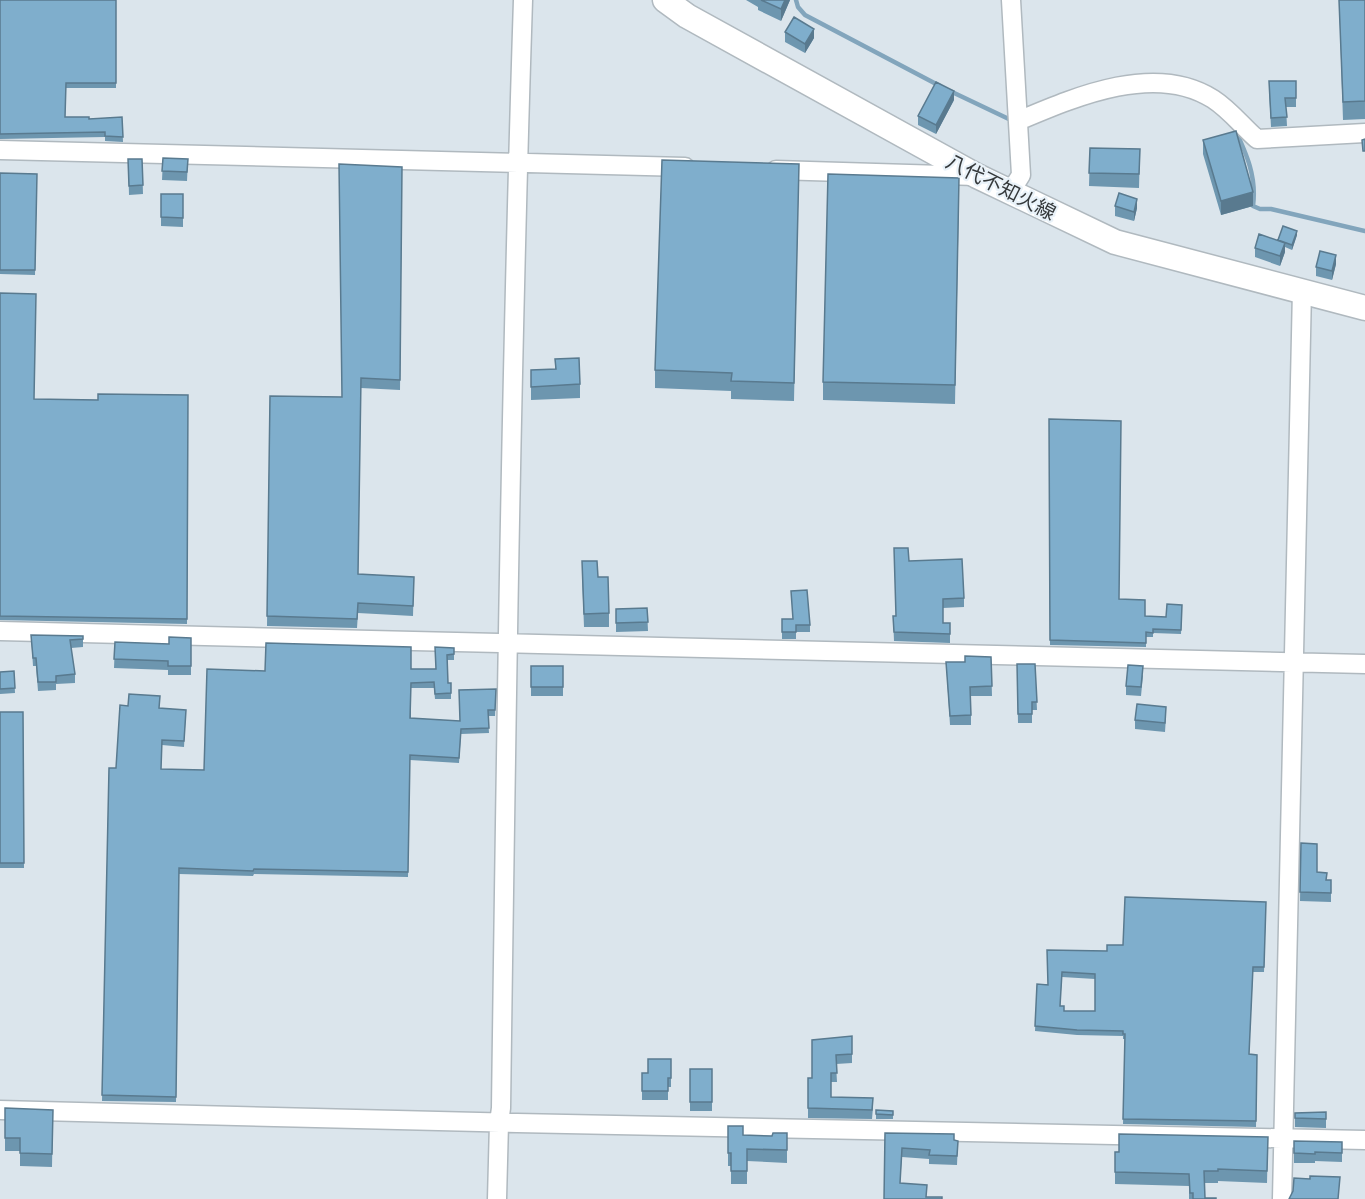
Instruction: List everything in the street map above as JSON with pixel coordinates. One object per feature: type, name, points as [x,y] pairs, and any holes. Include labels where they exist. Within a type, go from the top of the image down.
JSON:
[{"type":"main road","name":"八代不知火線","points":[[665,0],[687,16],[977,176],[1115,242],[1365,308]]},
{"type":"street","points":[[497,1199],[501,1108],[508,644],[523,0]]},
{"type":"street","points":[[1011,0],[1021,175],[1011,191]]},
{"type":"street","points":[[1018,121],[1056,105],[1108,88],[1134,84],[1172,85],[1196,90],[1213,99],[1234,115],[1257,139],[1365,133]]},
{"type":"street","points":[[0,150],[706,168]]},
{"type":"street","points":[[753,169],[977,176]]},
{"type":"street","points":[[1281,1199],[1302,290]]},
{"type":"street","points":[[0,632],[1365,664]]},
{"type":"street","points":[[0,1110],[499,1123],[1365,1140]]},
{"type":"building","points":[[0,0],[116,0],[116,83],[66,83],[65,117],[89,117],[89,119],[122,117],[123,137],[105,136],[105,132],[0,134]]},
{"type":"building","points":[[761,0],[785,0],[781,9]]},
{"type":"building","points":[[1339,0],[1365,0],[1365,101],[1343,102]]},
{"type":"building","points":[[794,17],[814,29],[805,44],[785,32]]},
{"type":"building","points":[[1269,81],[1296,81],[1296,98],[1285,98],[1287,117],[1271,118]]},
{"type":"building","points":[[936,82],[954,91],[936,125],[918,116]]},
{"type":"building","points":[[1236,131],[1253,192],[1221,201],[1203,140]]},
{"type":"building","points":[[1365,139],[1365,151],[1363,151],[1362,140]]},
{"type":"building","points":[[1090,148],[1140,149],[1139,174],[1089,173]]},
{"type":"building","points":[[163,158],[188,159],[187,172],[162,171]]},
{"type":"building","points":[[128,159],[142,159],[143,185],[129,186]]},
{"type":"building","points":[[662,160],[799,164],[794,383],[731,381],[732,373],[655,370]]},
{"type":"building","points":[[339,164],[402,167],[400,380],[361,378],[358,574],[414,577],[413,606],[358,603],[357,619],[267,616],[270,396],[342,397]]},
{"type":"building","points":[[0,173],[37,174],[35,270],[0,270]]},
{"type":"building","points":[[828,174],[959,178],[955,385],[823,382]]},
{"type":"building","points":[[1119,193],[1137,199],[1134,212],[1115,206]]},
{"type":"building","points":[[161,194],[183,194],[183,218],[161,217]]},
{"type":"building","points":[[1283,226],[1297,231],[1292,245],[1278,240]]},
{"type":"building","points":[[1259,234],[1285,243],[1280,256],[1255,248]]},
{"type":"building","points":[[1320,251],[1336,255],[1332,271],[1316,267]]},
{"type":"building","points":[[0,293],[36,294],[34,399],[98,400],[98,394],[188,395],[187,619],[0,616]]},
{"type":"building","points":[[579,358],[580,384],[531,387],[531,370],[556,369],[555,359]]},
{"type":"building","points":[[1049,419],[1121,421],[1119,599],[1145,600],[1145,616],[1166,617],[1167,604],[1182,605],[1181,630],[1153,629],[1153,633],[1146,632],[1146,643],[1050,640]]},
{"type":"building","points":[[894,548],[908,548],[909,561],[962,559],[964,598],[943,599],[943,623],[950,623],[950,634],[894,632],[893,616],[896,616]]},
{"type":"building","points":[[582,561],[597,561],[598,577],[608,577],[609,613],[584,614]]},
{"type":"building","points":[[807,590],[810,625],[796,625],[796,632],[782,632],[782,619],[793,619],[791,591]]},
{"type":"building","points":[[647,608],[648,622],[616,623],[616,609]]},
{"type":"building","points":[[31,635],[83,636],[83,639],[70,640],[75,674],[56,676],[56,682],[38,682]]},
{"type":"building","points":[[169,637],[191,638],[191,666],[168,666],[168,661],[114,659],[115,642],[169,644]]},
{"type":"building","points":[[266,643],[411,647],[411,669],[436,669],[435,647],[454,648],[454,654],[447,655],[448,683],[451,683],[451,693],[435,694],[434,682],[411,683],[410,718],[460,721],[459,690],[496,689],[495,710],[488,710],[489,728],[461,729],[459,758],[410,755],[408,872],[179,868],[176,1097],[102,1095],[109,768],[116,768],[120,705],[128,706],[129,694],[160,696],[159,708],[186,710],[184,741],[162,740],[161,769],[204,770],[207,669],[265,671]]},
{"type":"building","points":[[965,656],[991,657],[992,686],[970,687],[971,715],[950,716],[946,662],[965,662]]},
{"type":"building","points":[[1017,664],[1035,664],[1037,702],[1032,702],[1032,714],[1018,714]]},
{"type":"building","points":[[1128,665],[1143,666],[1141,687],[1126,686]]},
{"type":"building","points":[[531,666],[563,666],[563,687],[531,687]]},
{"type":"building","points":[[14,671],[15,688],[0,689],[0,672]]},
{"type":"building","points":[[1137,704],[1166,707],[1165,723],[1135,720]]},
{"type":"building","points":[[0,712],[23,712],[24,863],[0,863]]},
{"type":"building","points":[[1301,843],[1317,844],[1317,872],[1327,873],[1326,880],[1331,880],[1331,893],[1300,892]]},
{"type":"building","points":[[1125,897],[1266,902],[1264,967],[1253,967],[1249,1054],[1257,1055],[1256,1121],[1123,1119],[1125,1034],[1123,1031],[1035,1026],[1037,984],[1048,985],[1047,950],[1107,951],[1107,945],[1123,945]],"holes":[[[1062,972],[1095,974],[1095,1011],[1064,1011],[1064,1006],[1060,1006]]]},
{"type":"building","points":[[852,1036],[852,1054],[836,1055],[837,1073],[831,1073],[831,1097],[873,1098],[872,1110],[808,1108],[808,1078],[812,1078],[812,1040]]},
{"type":"building","points":[[648,1059],[671,1059],[668,1091],[642,1091],[642,1073],[648,1073]]},
{"type":"building","points":[[690,1069],[712,1069],[712,1102],[690,1102]]},
{"type":"building","points":[[5,1108],[53,1110],[52,1154],[20,1153],[20,1138],[5,1138]]},
{"type":"building","points":[[876,1110],[893,1111],[893,1115],[876,1114]]},
{"type":"building","points":[[1326,1112],[1326,1119],[1295,1118],[1295,1113]]},
{"type":"building","points":[[728,1126],[743,1126],[743,1135],[772,1136],[773,1133],[787,1133],[787,1150],[747,1149],[747,1171],[731,1171]]},
{"type":"building","points":[[885,1133],[954,1134],[954,1140],[958,1141],[957,1156],[929,1155],[930,1150],[902,1148],[900,1183],[927,1185],[926,1197],[942,1197],[942,1199],[884,1199]]},
{"type":"building","points":[[1119,1134],[1268,1137],[1267,1171],[1218,1169],[1218,1171],[1204,1171],[1205,1198],[1216,1199],[1193,1199],[1193,1193],[1190,1193],[1189,1174],[1115,1172],[1115,1152],[1119,1152]]},
{"type":"building","points":[[1294,1141],[1342,1142],[1342,1153],[1294,1153]]},
{"type":"building","points":[[1310,1176],[1340,1177],[1338,1199],[1289,1199],[1293,1191],[1294,1178],[1310,1179]]},
{"type":"waterway","points":[[796,0],[798,7],[805,15],[940,86]]},
{"type":"waterway","points":[[950,91],[1013,121]]},
{"type":"waterway","points":[[1234,127],[1252,175],[1253,206],[1365,231]]}]
